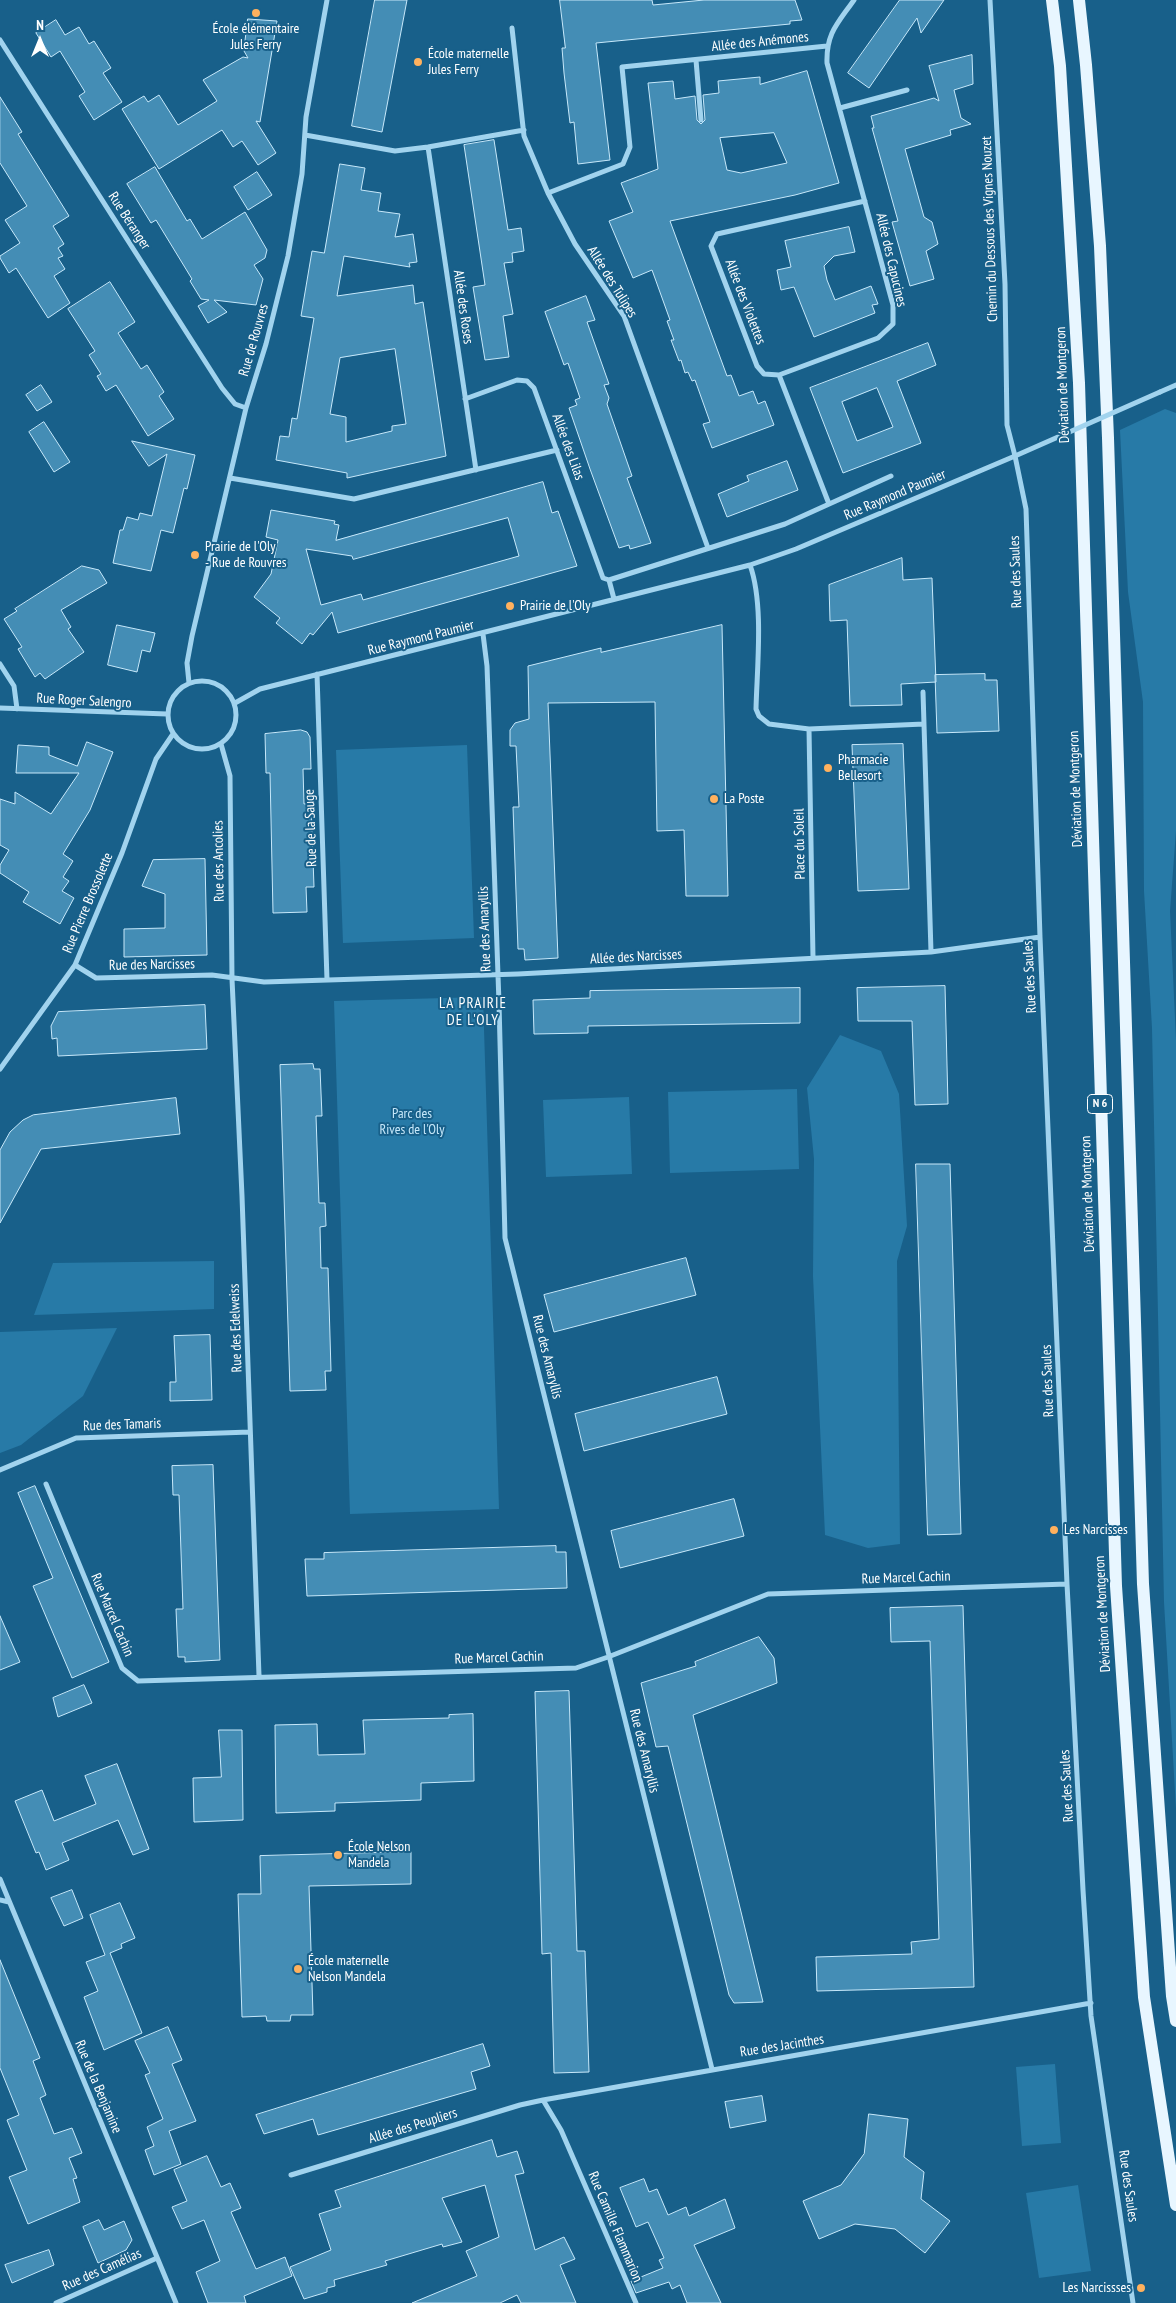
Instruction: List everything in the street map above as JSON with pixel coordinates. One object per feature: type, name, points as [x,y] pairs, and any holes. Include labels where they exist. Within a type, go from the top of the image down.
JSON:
[{"type":"main road","name":"Déviation de Montgeron","points":[[1052,0],[1060,66],[1079,383],[1116,1586],[1144,1998],[1176,2205]]},
{"type":"main road","name":"N 6","points":[[1079,0],[1100,246],[1108,429],[1144,1584],[1172,1996],[1176,2021]]},
{"type":"street","name":"Rue de Rouvres","points":[[189,683],[187,663],[192,636],[246,408],[255,373],[266,344],[288,256],[327,0]]},
{"type":"street","name":"Allée des Capucines","points":[[779,375],[878,338],[893,324],[893,305],[827,63],[827,46],[832,31],[854,0]]},
{"type":"street","name":"Chemin du Dessous des Vignes Nouzet","points":[[990,0],[1005,284],[1006,425],[1015,456]]},
{"type":"street","name":"Allée des Tulipes","points":[[512,28],[524,130],[548,193],[575,244],[624,316],[708,548]]},
{"type":"street","name":"Rue Béranger","points":[[0,40],[222,388],[235,404],[246,408]]},
{"type":"street","name":"Allée des Anémones","points":[[548,193],[623,164],[630,147],[622,67],[827,46]]},
{"type":"street","name":"Allée des Anémones","points":[[696,60],[700,120]]},
{"type":"street","points":[[840,108],[907,90]]},
{"type":"street","points":[[305,135],[395,151],[524,130]]},
{"type":"street","name":"Allée des Roses","points":[[428,147],[476,470]]},
{"type":"street","name":"Allée des Violettes","points":[[779,375],[764,374],[757,366],[711,246],[717,234],[865,200]]},
{"type":"street","points":[[779,375],[829,504]]},
{"type":"street","name":"Allée des Lilas","points":[[465,399],[517,380],[527,381],[534,388],[603,578],[609,580]]},
{"type":"street","name":"Rue Raymond Paumier","points":[[235,703],[260,689],[750,565],[805,546],[1176,385]]},
{"type":"street","points":[[230,478],[354,499],[557,450]]},
{"type":"street","name":"Rue des Saules","points":[[1015,456],[1026,508],[1040,937],[1067,1584],[1091,2003],[1133,2303]]},
{"type":"street","name":"Rue Raymond Paumier","points":[[609,580],[786,524],[891,476]]},
{"type":"street","points":[[750,565],[754,576],[757,620],[756,709],[759,716],[770,724],[809,729],[924,724]]},
{"type":"street","points":[[609,580],[614,599]]},
{"type":"street","name":"Rue des Amaryllis","points":[[483,634],[486,666],[498,975],[505,1238],[712,2069]]},
{"type":"street","points":[[0,664],[14,686],[17,709]]},
{"type":"street","name":"Rue de la Sauge","points":[[317,674],[327,980]]},
{"type":"street","points":[[200,680],[211,681],[230,693],[235,703],[237,714],[235,726],[230,736],[221,744],[209,749],[195,749],[182,743],[173,734],[168,714],[174,695],[180,688],[189,683],[200,680]]},
{"type":"street","points":[[923,692],[931,952]]},
{"type":"street","name":"Rue Roger Salengro","points":[[0,708],[168,714]]},
{"type":"street","name":"Place du Soleil","points":[[809,729],[813,958]]},
{"type":"street","name":"Rue Pierre Brossolette","points":[[0,1069],[75,965],[122,853],[156,759],[173,734]]},
{"type":"street","name":"Rue des Ancolies","points":[[221,744],[230,776],[232,979]]},
{"type":"street","name":"Allée des Narcisses","points":[[232,979],[264,982],[498,975],[931,952],[1040,937]]},
{"type":"street","name":"Rue des Narcisses","points":[[75,965],[96,978],[212,975],[232,979]]},
{"type":"street","name":"Rue des Edelweiss","points":[[232,979],[259,1676]]},
{"type":"street","name":"Rue des Tamaris","points":[[0,1470],[76,1438],[250,1432]]},
{"type":"street","name":"Rue Marcel Cachin","points":[[46,1484],[122,1668],[138,1681],[576,1668],[768,1594],[1067,1584]]},
{"type":"street","name":"Rue de la Benjamine","points":[[0,1879],[176,2303]]},
{"type":"street","points":[[0,1900],[9,1902]]},
{"type":"street","name":"Rue des Jacinthes","points":[[543,2100],[1091,2003]]},
{"type":"street","name":"Rue Camille Flammarion","points":[[543,2100],[561,2130],[636,2303]]},
{"type":"street","name":"Allée des Peupliers","points":[[291,2175],[520,2105],[543,2100]]},
{"type":"street","name":"Rue des Camélias","points":[[56,2303],[157,2258]]},
{"type":"green space","points":[[1165,409],[1176,413],[1176,831],[1170,911],[1176,1040],[1176,1809],[1164,1602],[1152,1028],[1144,891],[1143,702],[1128,592],[1120,430]]},
{"type":"green space","points":[[467,745],[474,938],[343,943],[336,750]]},
{"type":"green space","name":"Parc des Rives de l'Oly","points":[[483,997],[499,1509],[350,1514],[334,1001]]},
{"type":"green space","points":[[840,1035],[881,1051],[899,1094],[907,1226],[897,1261],[900,1544],[868,1548],[825,1535],[813,1276],[814,1159],[807,1088]]},
{"type":"green space","points":[[797,1089],[799,1169],[670,1173],[668,1092]]},
{"type":"green space","points":[[629,1097],[632,1174],[546,1177],[543,1100]]},
{"type":"green space","points":[[214,1261],[214,1309],[34,1315],[53,1263]]},
{"type":"green space","points":[[117,1328],[83,1396],[21,1445],[0,1453],[0,1332]]},
{"type":"green space","points":[[1055,2064],[1061,2143],[1022,2146],[1016,2067]]},
{"type":"green space","points":[[1078,2185],[1091,2271],[1039,2278],[1026,2193]]},
{"type":"building","points":[[375,0],[407,0],[382,132],[352,126]]},
{"type":"building","points":[[560,0],[652,0],[653,5],[704,0],[795,0],[802,20],[790,21],[790,24],[596,43],[610,160],[578,164],[574,122],[570,123],[564,73],[562,48],[565,48]]},
{"type":"building","points":[[900,0],[944,0],[921,33],[917,18],[869,88],[848,73]]},
{"type":"building","points":[[248,19],[277,21],[260,122],[256,121],[276,153],[258,165],[242,141],[233,147],[222,130],[159,169],[122,109],[144,96],[148,102],[159,95],[178,125],[217,101],[203,80],[243,57],[248,58],[244,51]]},
{"type":"building","points":[[56,20],[65,35],[79,27],[89,44],[94,41],[111,68],[103,73],[122,102],[94,120],[79,96],[85,92],[60,51],[51,57],[36,33]]},
{"type":"building","points":[[972,55],[973,84],[954,90],[961,118],[971,124],[950,130],[951,135],[905,149],[924,217],[932,222],[938,244],[926,251],[934,279],[910,286],[892,222],[898,221],[872,128],[874,128],[871,116],[934,98],[939,101],[929,66]]},
{"type":"building","points":[[807,71],[839,183],[795,195],[670,221],[727,376],[731,375],[739,396],[753,391],[758,404],[765,401],[774,425],[712,448],[703,424],[710,422],[695,380],[692,381],[688,372],[685,373],[681,360],[679,361],[671,340],[674,340],[667,321],[670,320],[652,270],[633,278],[609,221],[633,212],[621,183],[658,169],[648,83],[673,81],[675,99],[695,96],[697,120],[701,124],[705,120],[703,95],[719,93],[718,81],[760,77],[760,84]],"holes":[[[774,133],[787,163],[741,173],[727,170],[720,138]]]},
{"type":"building","points":[[0,97],[22,132],[18,134],[69,216],[53,226],[64,244],[58,248],[63,256],[58,258],[65,269],[54,276],[70,303],[48,318],[16,268],[9,273],[0,258],[0,256],[20,243],[5,220],[27,206],[0,163]]},
{"type":"building","points":[[494,140],[508,230],[521,228],[524,251],[512,253],[513,262],[504,263],[513,314],[503,316],[509,357],[485,360],[473,287],[485,285],[464,145]]},
{"type":"building","points":[[340,164],[365,168],[361,190],[381,193],[378,211],[400,214],[395,237],[413,234],[417,262],[409,263],[410,267],[344,256],[337,296],[413,285],[415,304],[423,302],[446,456],[347,478],[347,473],[276,460],[280,436],[289,437],[292,418],[297,419],[314,318],[301,316],[312,251],[324,253]],"holes":[[[395,349],[406,424],[392,426],[392,431],[346,442],[346,417],[330,414],[340,358]]]},
{"type":"building","points":[[155,167],[187,221],[190,219],[202,239],[245,212],[267,250],[265,258],[254,265],[263,279],[256,305],[214,300],[227,312],[208,323],[198,306],[209,300],[201,299],[190,281],[192,279],[156,220],[151,223],[127,184]]},
{"type":"building","points":[[257,172],[272,195],[248,210],[234,187]]},
{"type":"building","points":[[849,227],[855,252],[834,256],[824,266],[827,280],[835,300],[871,286],[878,304],[872,305],[875,313],[814,337],[794,287],[781,290],[777,270],[791,267],[785,241]]},
{"type":"building","points":[[110,282],[135,322],[118,333],[141,369],[147,365],[164,392],[159,396],[174,419],[148,436],[116,385],[106,391],[97,376],[101,374],[89,355],[95,351],[68,309]]},
{"type":"building","points":[[586,296],[595,320],[587,322],[609,384],[604,385],[609,398],[607,404],[632,476],[627,478],[651,543],[630,549],[629,545],[619,548],[590,469],[569,408],[577,405],[575,400],[580,398],[568,363],[564,365],[545,312]]},
{"type":"building","points":[[928,343],[936,365],[897,381],[921,443],[843,473],[810,388]],"holes":[[[877,388],[893,427],[857,441],[842,402]]]},
{"type":"building","points":[[41,385],[52,402],[37,411],[26,395]]},
{"type":"building","points":[[44,422],[70,462],[54,472],[29,432]]},
{"type":"building","points":[[132,441],[195,455],[187,489],[184,488],[173,533],[161,530],[151,571],[113,563],[120,530],[123,530],[127,517],[138,520],[140,513],[152,516],[167,454],[149,466]]},
{"type":"building","points":[[787,461],[798,490],[727,517],[718,494],[749,481],[747,476]]},
{"type":"building","points":[[543,482],[552,513],[558,511],[577,566],[338,633],[332,612],[313,635],[310,633],[302,644],[276,623],[280,618],[254,597],[271,574],[278,540],[266,537],[271,510],[335,521],[334,524],[339,525],[336,540]],"holes":[[[508,518],[519,556],[363,600],[361,594],[321,605],[306,549],[352,556],[353,559]]]},
{"type":"building","points":[[902,558],[903,580],[932,578],[936,682],[901,684],[902,705],[850,706],[847,620],[830,621],[829,585]]},
{"type":"building","points":[[82,566],[99,570],[107,583],[61,610],[71,627],[68,629],[84,652],[45,679],[40,673],[35,677],[18,649],[22,647],[4,619],[17,611],[15,609]]},
{"type":"building","points":[[117,625],[155,633],[150,652],[142,650],[137,672],[108,665]]},
{"type":"building","points":[[722,625],[728,896],[686,896],[684,830],[657,831],[655,702],[548,703],[558,958],[525,960],[524,949],[518,949],[513,807],[519,807],[516,746],[510,746],[510,730],[515,723],[529,719],[528,666],[601,648],[601,652]]},
{"type":"building","points":[[985,674],[985,680],[997,680],[999,731],[937,733],[935,675]]},
{"type":"building","points":[[301,730],[307,732],[310,737],[311,769],[303,769],[304,804],[311,803],[314,887],[306,887],[307,912],[273,913],[270,773],[266,773],[265,734]]},
{"type":"building","points":[[87,742],[113,752],[90,810],[63,854],[73,861],[63,877],[69,881],[62,891],[74,898],[60,924],[23,902],[29,892],[0,873],[0,865],[9,850],[0,845],[0,799],[15,804],[15,792],[51,814],[79,773],[16,773],[18,745],[49,747],[49,755],[77,766]]},
{"type":"building","points":[[903,744],[909,889],[858,891],[852,745]]},
{"type":"building","points":[[205,859],[207,955],[124,957],[124,929],[165,928],[165,894],[142,886],[153,860]]},
{"type":"building","points":[[945,986],[948,1104],[915,1105],[912,1021],[858,1021],[857,988]]},
{"type":"building","points":[[800,988],[800,1023],[588,1026],[588,1033],[534,1034],[533,1000],[590,998],[590,991]]},
{"type":"building","points":[[205,1005],[207,1049],[58,1056],[57,1038],[52,1039],[51,1026],[58,1012]]},
{"type":"building","points":[[313,1064],[314,1069],[320,1069],[322,1116],[316,1116],[319,1203],[325,1203],[326,1226],[320,1227],[321,1268],[328,1268],[331,1371],[325,1371],[326,1390],[290,1391],[280,1065]]},
{"type":"building","points":[[176,1098],[180,1134],[41,1149],[0,1223],[0,1150],[10,1132],[23,1120],[33,1115]]},
{"type":"building","points":[[916,1164],[950,1164],[961,1534],[928,1535]]},
{"type":"building","points":[[686,1258],[696,1295],[554,1332],[544,1295]]},
{"type":"building","points":[[210,1335],[212,1400],[170,1401],[170,1382],[176,1382],[174,1336]]},
{"type":"building","points":[[717,1377],[727,1414],[584,1451],[575,1414]]},
{"type":"building","points":[[213,1465],[220,1660],[185,1662],[185,1657],[178,1657],[176,1609],[183,1609],[179,1495],[173,1495],[172,1466]]},
{"type":"building","points":[[35,1486],[109,1662],[72,1678],[33,1586],[53,1578],[18,1493]]},
{"type":"building","points":[[734,1499],[744,1536],[620,1568],[611,1531]]},
{"type":"building","points":[[556,1546],[556,1552],[566,1552],[567,1588],[307,1596],[305,1559],[324,1559],[324,1553]]},
{"type":"building","points":[[963,1606],[974,1987],[817,1991],[816,1957],[912,1954],[911,1942],[939,1939],[930,1641],[891,1642],[890,1608]]},
{"type":"building","points":[[0,1616],[20,1662],[0,1670]]},
{"type":"building","points":[[759,1637],[774,1658],[777,1683],[693,1715],[763,2002],[734,2003],[729,1995],[668,1746],[656,1747],[641,1683],[696,1666],[695,1662]]},
{"type":"building","points":[[84,1685],[92,1703],[58,1717],[53,1698]]},
{"type":"building","points":[[569,1691],[577,1951],[585,1951],[589,2072],[554,2073],[551,1953],[542,1954],[535,1692]]},
{"type":"building","points":[[473,1714],[474,1781],[421,1783],[421,1800],[335,1803],[335,1811],[276,1813],[275,1725],[317,1724],[318,1755],[365,1754],[363,1720],[449,1718],[449,1715]]},
{"type":"building","points":[[219,1730],[242,1730],[243,1820],[194,1822],[193,1778],[221,1777]]},
{"type":"building","points":[[117,1764],[149,1849],[133,1855],[118,1820],[62,1843],[69,1860],[46,1870],[39,1852],[36,1853],[15,1801],[42,1790],[54,1821],[96,1804],[85,1776]]},
{"type":"building","points":[[411,1852],[411,1884],[309,1886],[313,2015],[291,2015],[290,2021],[267,2021],[266,2016],[242,2017],[238,1894],[261,1894],[260,1856]]},
{"type":"building","points":[[72,1890],[83,1918],[64,1926],[51,1898]]},
{"type":"building","points":[[120,1903],[135,1938],[121,1944],[122,1948],[110,1953],[142,2033],[104,2050],[84,1997],[98,1991],[86,1962],[105,1955],[90,1915]]},
{"type":"building","points":[[0,1960],[40,2058],[33,2061],[46,2095],[40,2098],[54,2134],[72,2128],[82,2153],[69,2158],[77,2178],[73,2179],[80,2202],[28,2224],[9,2177],[27,2170],[7,2120],[19,2115],[0,2068]]},
{"type":"building","points":[[168,2027],[182,2060],[172,2064],[196,2121],[169,2131],[181,2164],[154,2175],[145,2150],[154,2146],[147,2127],[163,2119],[145,2075],[150,2073],[135,2041]]},
{"type":"building","points":[[483,2044],[490,2066],[471,2072],[476,2089],[318,2135],[313,2119],[264,2134],[256,2115]]},
{"type":"building","points":[[762,2096],[766,2121],[730,2128],[725,2102]]},
{"type":"building","points":[[869,2114],[908,2119],[904,2157],[924,2172],[921,2199],[950,2221],[925,2253],[895,2229],[855,2224],[819,2239],[803,2201],[841,2185],[864,2154]]},
{"type":"building","points":[[492,2140],[497,2157],[517,2151],[524,2173],[515,2175],[535,2250],[564,2237],[575,2259],[560,2265],[576,2303],[521,2303],[517,2295],[500,2303],[412,2303],[477,2276],[466,2251],[499,2237],[485,2185],[442,2198],[462,2242],[443,2247],[442,2244],[385,2261],[387,2265],[334,2280],[335,2286],[327,2288],[327,2292],[304,2299],[290,2267],[331,2250],[319,2214],[341,2207],[335,2191]]},
{"type":"building","points":[[207,2156],[221,2187],[230,2183],[241,2208],[231,2212],[256,2269],[285,2257],[292,2276],[244,2296],[246,2303],[208,2303],[196,2272],[220,2261],[204,2220],[182,2229],[172,2207],[187,2201],[174,2170]]},
{"type":"building","points":[[644,2179],[649,2192],[657,2189],[668,2215],[686,2207],[689,2216],[725,2199],[735,2228],[694,2245],[721,2303],[687,2303],[680,2285],[672,2289],[669,2282],[636,2293],[631,2281],[663,2268],[659,2260],[664,2258],[648,2222],[636,2227],[620,2188]]},
{"type":"building","points":[[99,2220],[104,2230],[124,2221],[132,2240],[126,2250],[98,2263],[83,2227]]},
{"type":"building","points":[[49,2250],[54,2265],[12,2283],[5,2265]]},
{"type":"place","name":"École élémentaire Jules Ferry","points":[[256,13]]},
{"type":"place","name":"École maternelle Jules Ferry","points":[[418,62]]},
{"type":"place","name":"Prairie de l'Oly - Rue de Rouvres","points":[[195,555]]},
{"type":"place","name":"Prairie de l'Oly","points":[[510,606]]},
{"type":"place","name":"Pharmacie Bellesort","points":[[828,768]]},
{"type":"place","name":"La Poste","points":[[714,799]]},
{"type":"place","name":"Les Narcisses","points":[[1054,1530]]},
{"type":"place","name":"École Nelson Mandela","points":[[338,1855]]},
{"type":"place","name":"École maternelle Nelson Mandela","points":[[298,1969]]},
{"type":"place","name":"Les Narcissses","points":[[1141,2288]]},
{"type":"district","name":"LA PRAIRIE DE L'OLY","points":[[473,1012]]}]
